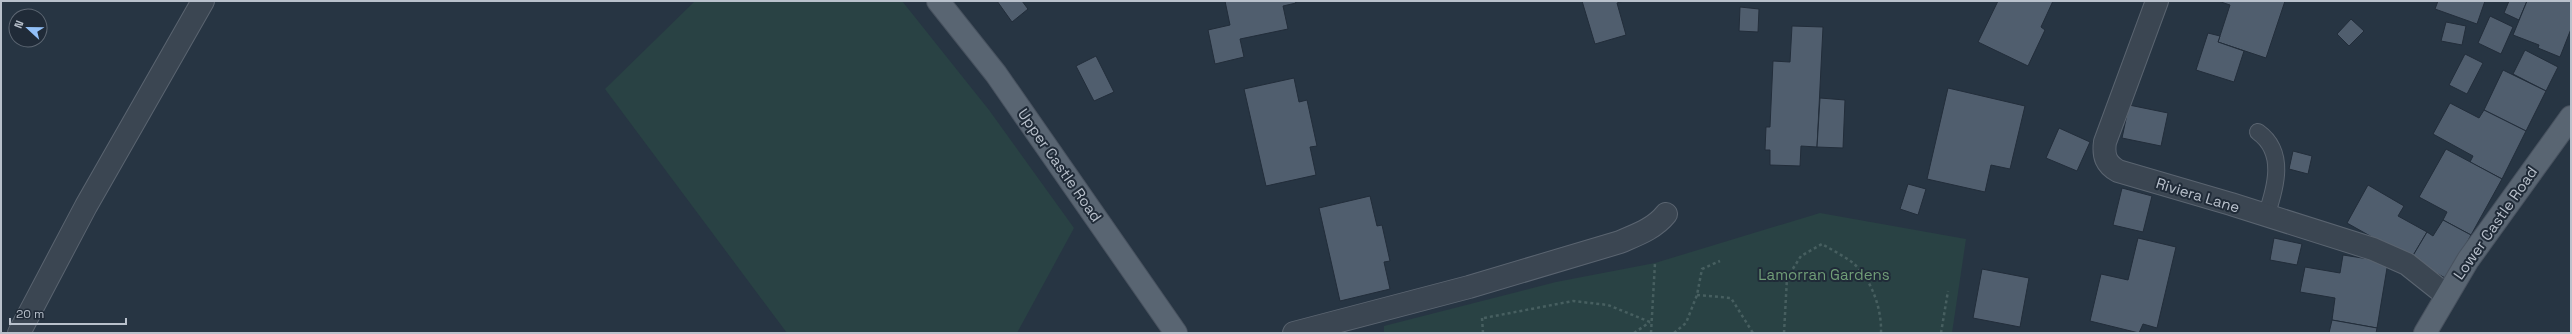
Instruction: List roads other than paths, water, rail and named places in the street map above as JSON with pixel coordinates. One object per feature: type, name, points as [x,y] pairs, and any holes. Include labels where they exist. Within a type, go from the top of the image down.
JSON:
[{"type":"main road","name":"Upper Castle Road","points":[[938,1],[996,74],[1176,333]]},
{"type":"main road","name":"Lower Castle Road","points":[[2425,333],[2446,295],[2491,227],[2571,116]]},
{"type":"street","points":[[19,333],[86,206],[203,1]]},
{"type":"street","name":"Riviera Lane","points":[[2157,1],[2112,122],[2104,151],[2105,160],[2118,172],[2373,249],[2415,269],[2446,295]]},
{"type":"street","points":[[1294,333],[1470,288],[1620,242],[1642,233],[1660,222],[1666,214]]},
{"type":"lane","points":[[2258,132],[2266,138],[2276,156],[2273,194],[2266,216]]},
{"type":"park label","name":"Lamorran Gardens","points":[[1824,274]]}]
